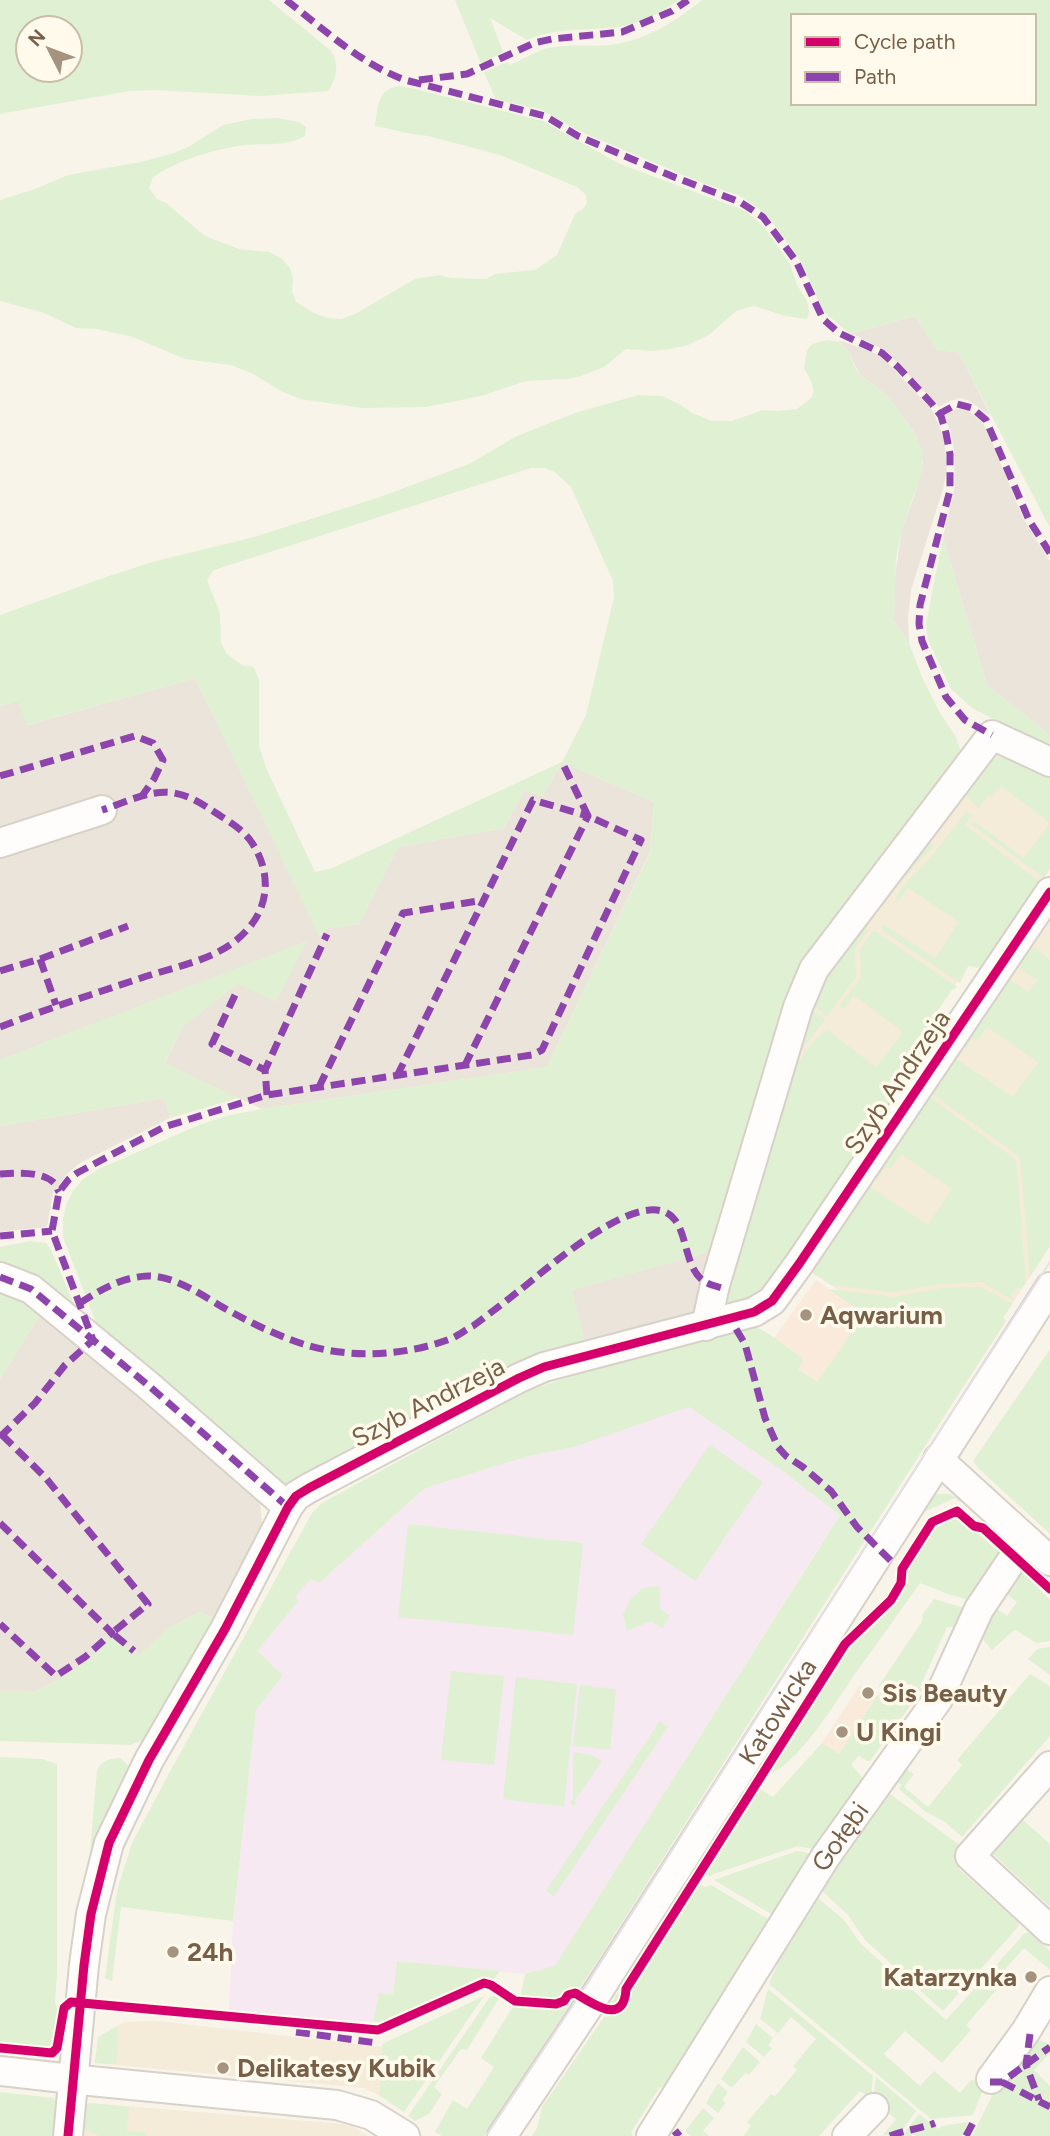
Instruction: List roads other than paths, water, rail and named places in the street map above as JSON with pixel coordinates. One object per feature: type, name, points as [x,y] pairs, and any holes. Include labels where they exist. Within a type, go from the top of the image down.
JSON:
[{"type":"street","points":[[705,1325],[798,1007],[814,969],[992,735],[1050,762]]},
{"type":"street","points":[[0,842],[102,810]]},
{"type":"street","name":"Szyb Andrzeja","points":[[68,2136],[80,1992],[91,1914],[109,1843],[149,1760],[225,1629],[296,1496],[531,1372],[754,1312],[772,1301],[1050,892]]},
{"type":"street","points":[[0,1277],[31,1289],[40,1296],[288,1507]]},
{"type":"street","name":"Katowicka","points":[[502,2136],[586,2010],[1050,1287]]},
{"type":"street","points":[[938,1460],[1050,1561]]},
{"type":"street","name":"Gołębi","points":[[651,2136],[826,1856],[938,1699],[979,1609],[1028,1541]]},
{"type":"street","points":[[1050,1766],[970,1856],[1050,1930]]},
{"type":"street","points":[[991,2079],[1026,2031],[1050,1990]]},
{"type":"street","points":[[0,2071],[337,2105],[372,2115],[405,2136]]},
{"type":"street","points":[[847,2136],[874,2108]]},
{"type":"tram line","points":[[486,2136],[585,1987],[1050,1262]]},
{"type":"place","name":"Aqwarium","points":[[806,1315]]},
{"type":"place","name":"Sis Beauty","points":[[868,1693]]},
{"type":"place","name":"U Kingi","points":[[842,1732]]},
{"type":"place","name":"24h","points":[[173,1952]]},
{"type":"place","name":"Katarzynka","points":[[1031,1977]]},
{"type":"place","name":"Delikatesy Kubik","points":[[223,2068]]}]
